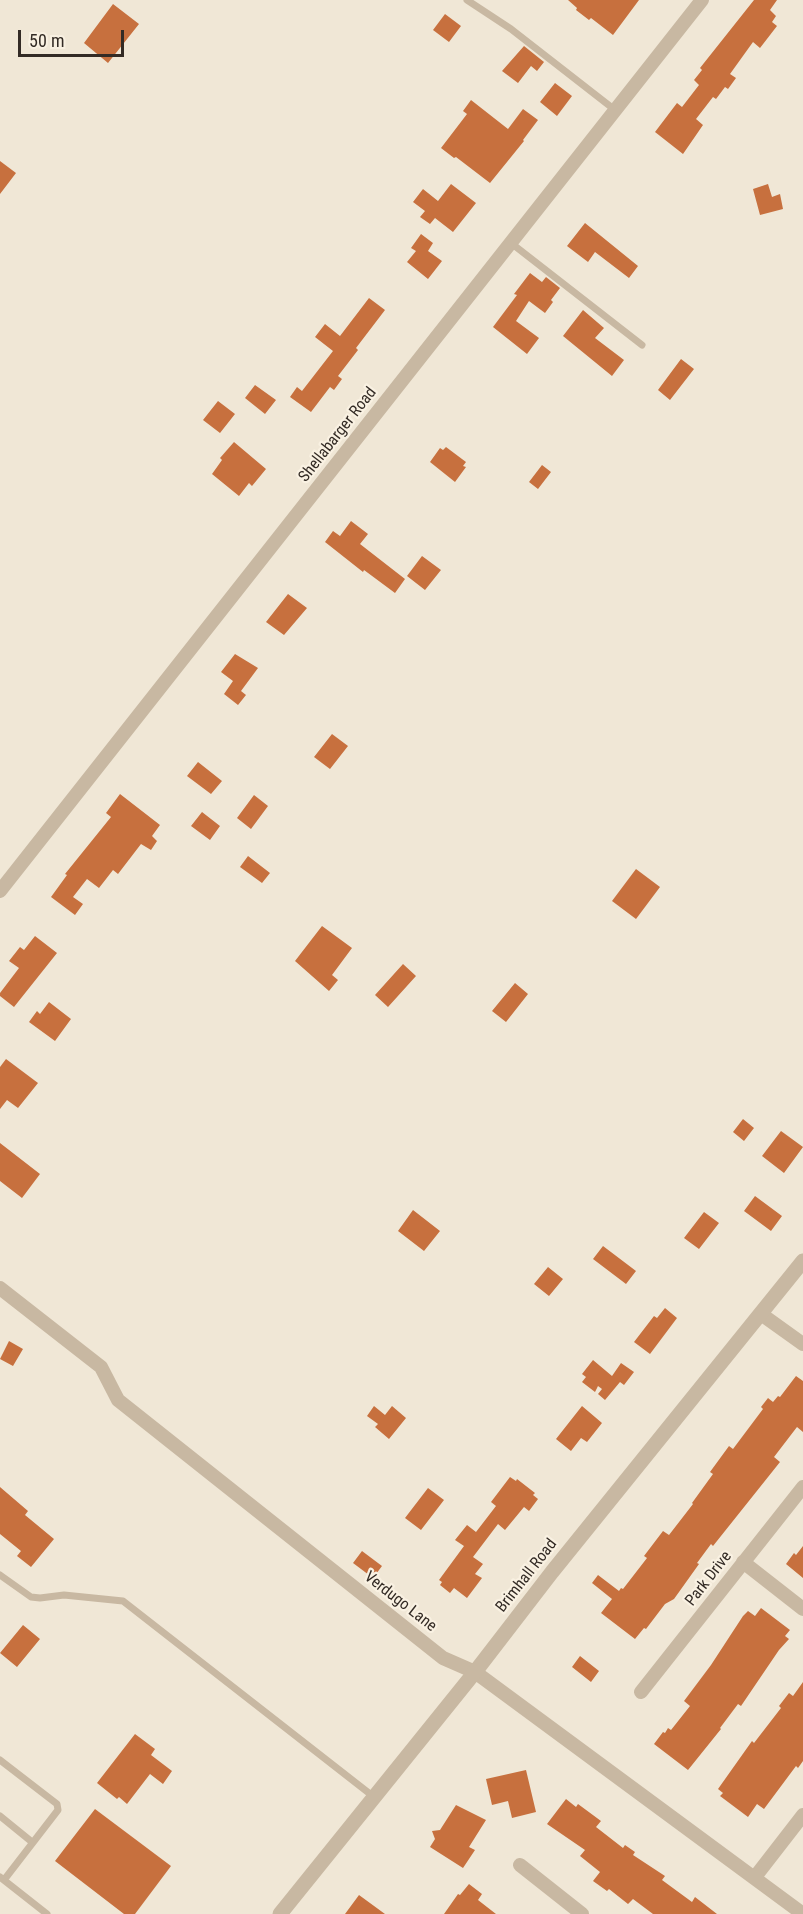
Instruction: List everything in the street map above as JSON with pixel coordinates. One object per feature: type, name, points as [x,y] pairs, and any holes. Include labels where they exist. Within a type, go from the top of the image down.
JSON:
[{"type":"street","name":"Shellabarger Road","points":[[0,891],[702,0]]},
{"type":"street","name":"Brimhall Road","points":[[280,1914],[803,1261]]},
{"type":"street","name":"Verdugo Lane","points":[[0,1288],[101,1367],[118,1400],[444,1658],[475,1671],[803,1914]]},
{"type":"street","points":[[761,1314],[803,1344]]},
{"type":"street","name":"Park Drive","points":[[641,1692],[803,1487]]},
{"type":"street","points":[[743,1562],[803,1609]]},
{"type":"street","points":[[754,1877],[803,1815]]},
{"type":"street","points":[[520,1865],[582,1914]]},
{"type":"lane","points":[[467,0],[511,29],[615,110]]},
{"type":"lane","points":[[511,243],[642,345]]},
{"type":"lane","points":[[0,1575],[31,1597],[64,1595],[123,1601],[374,1797]]},
{"type":"lane","points":[[0,1760],[57,1804],[58,1810],[2,1878],[48,1914]]},
{"type":"lane","points":[[0,1816],[33,1842]]},
{"type":"building","points":[[568,0],[639,0],[613,35],[576,10],[577,8]]},
{"type":"building","points":[[754,0],[777,0],[770,10],[776,16],[772,22],[777,26],[760,48],[753,42],[730,74],[736,78],[728,89],[725,87],[716,99],[713,97],[696,119],[703,125],[683,154],[655,132],[677,103],[682,107],[699,85],[694,80],[702,70],[700,68]]},
{"type":"building","points":[[113,4],[139,24],[108,63],[84,43]]},
{"type":"building","points":[[445,14],[461,26],[449,42],[433,30]]},
{"type":"building","points":[[524,46],[544,62],[537,71],[531,66],[518,83],[502,71]]},
{"type":"building","points":[[555,83],[572,96],[557,116],[540,102]]},
{"type":"building","points":[[471,100],[508,129],[523,109],[538,120],[490,183],[441,148],[467,114],[463,111]]},
{"type":"building","points":[[0,161],[16,173],[0,194]]},
{"type":"building","points":[[451,184],[476,203],[453,232],[435,218],[430,224],[420,217],[425,211],[413,202],[423,189],[438,201]]},
{"type":"building","points":[[768,184],[772,197],[780,194],[783,209],[760,215],[753,189]]},
{"type":"building","points":[[585,223],[638,266],[629,278],[595,252],[588,262],[567,246]]},
{"type":"building","points":[[421,234],[433,243],[428,251],[442,261],[428,279],[407,262],[416,251],[411,248]]},
{"type":"building","points":[[530,273],[542,282],[546,277],[560,288],[545,313],[529,301],[516,321],[539,338],[527,354],[493,327]]},
{"type":"building","points":[[369,298],[385,310],[338,376],[342,379],[334,390],[330,387],[311,412],[290,397],[297,387],[302,391],[333,351],[315,337],[325,324],[340,336]]},
{"type":"building","points":[[583,310],[604,328],[595,338],[624,360],[612,376],[563,336]]},
{"type":"building","points":[[681,359],[694,369],[670,400],[658,390]]},
{"type":"building","points":[[255,385],[276,400],[265,414],[245,398]]},
{"type":"building","points":[[218,401],[235,414],[220,433],[203,420]]},
{"type":"building","points":[[234,442],[266,469],[252,486],[249,483],[239,496],[212,474],[222,460],[220,458]]},
{"type":"building","points":[[446,447],[466,462],[463,466],[466,467],[455,482],[430,462],[440,448],[443,450]]},
{"type":"building","points":[[542,465],[551,472],[538,489],[529,482]]},
{"type":"building","points":[[351,521],[368,534],[360,544],[405,579],[395,593],[364,570],[363,572],[325,542],[333,531],[340,536]]},
{"type":"building","points":[[422,556],[441,570],[425,590],[407,576]]},
{"type":"building","points":[[288,594],[307,608],[284,635],[266,622]]},
{"type":"building","points":[[235,654],[258,668],[241,691],[246,695],[238,705],[224,694],[233,681],[221,672]]},
{"type":"building","points":[[332,734],[348,746],[330,769],[314,757]]},
{"type":"building","points":[[198,762],[222,781],[211,794],[187,776]]},
{"type":"building","points":[[120,794],[160,825],[152,836],[157,841],[151,850],[141,844],[118,874],[113,870],[99,888],[87,879],[73,897],[83,904],[75,915],[51,897],[67,875],[65,874],[111,817],[106,813]]},
{"type":"building","points":[[254,795],[268,806],[251,829],[237,818]]},
{"type":"building","points":[[202,812],[220,826],[210,840],[191,826]]},
{"type":"building","points":[[248,856],[270,873],[262,883],[240,867]]},
{"type":"building","points":[[636,869],[660,887],[636,919],[612,901]]},
{"type":"building","points":[[322,926],[352,948],[332,975],[338,980],[329,991],[295,961]]},
{"type":"building","points":[[35,936],[57,953],[14,1007],[0,996],[19,968],[9,961],[20,947],[24,950]]},
{"type":"building","points":[[403,964],[416,976],[388,1007],[375,995]]},
{"type":"building","points":[[515,983],[528,994],[506,1022],[492,1011]]},
{"type":"building","points":[[49,1002],[71,1019],[55,1041],[29,1022],[37,1011],[40,1014]]},
{"type":"building","points":[[6,1059],[38,1083],[18,1108],[7,1100],[0,1109],[0,1067]]},
{"type":"building","points":[[743,1119],[754,1128],[744,1141],[733,1132]]},
{"type":"building","points":[[781,1131],[803,1147],[784,1173],[762,1156]]},
{"type":"building","points":[[0,1143],[40,1174],[22,1198],[0,1181]]},
{"type":"building","points":[[755,1196],[782,1216],[771,1231],[744,1211]]},
{"type":"building","points":[[413,1210],[440,1231],[424,1251],[398,1231]]},
{"type":"building","points":[[704,1212],[719,1223],[699,1249],[684,1238]]},
{"type":"building","points":[[603,1246],[636,1271],[626,1284],[593,1259]]},
{"type":"building","points":[[548,1267],[563,1279],[549,1296],[534,1284]]},
{"type":"building","points":[[665,1308],[677,1318],[650,1354],[634,1342],[654,1316],[657,1318]]},
{"type":"building","points":[[9,1341],[23,1349],[13,1366],[0,1359]]},
{"type":"building","points":[[593,1360],[612,1376],[621,1363],[634,1372],[624,1385],[620,1382],[605,1400],[598,1394],[602,1389],[598,1386],[595,1392],[582,1382],[586,1377],[582,1374]]},
{"type":"building","points":[[796,1376],[803,1381],[803,1432],[797,1427],[774,1457],[780,1462],[713,1546],[711,1544],[674,1599],[665,1604],[646,1629],[644,1628],[635,1639],[601,1613],[612,1599],[592,1583],[598,1575],[619,1591],[623,1589],[647,1558],[644,1556],[663,1531],[669,1535],[693,1504],[713,1474],[710,1472],[729,1446],[733,1449],[763,1409],[761,1407],[768,1398],[773,1402],[778,1396],[780,1397]]},
{"type":"building","points":[[374,1406],[385,1415],[392,1406],[406,1418],[389,1439],[375,1427],[378,1424],[367,1416]]},
{"type":"building","points":[[582,1406],[602,1423],[587,1442],[581,1438],[571,1451],[556,1439]]},
{"type":"building","points":[[510,1477],[516,1481],[517,1479],[535,1493],[533,1495],[538,1499],[529,1511],[524,1507],[505,1530],[498,1524],[473,1557],[483,1564],[475,1574],[482,1578],[467,1598],[454,1588],[450,1593],[440,1585],[442,1582],[439,1580],[464,1546],[455,1540],[467,1525],[476,1532],[496,1506],[491,1502]]},
{"type":"building","points":[[0,1487],[28,1511],[25,1515],[54,1539],[31,1567],[17,1556],[21,1551],[0,1534]]},
{"type":"building","points":[[428,1488],[444,1500],[421,1530],[405,1518]]},
{"type":"building","points":[[803,1546],[803,1578],[786,1564]]},
{"type":"building","points":[[362,1551],[382,1566],[373,1578],[353,1563]]},
{"type":"building","points":[[761,1608],[790,1630],[785,1636],[789,1639],[741,1706],[738,1704],[688,1770],[654,1744],[663,1732],[665,1733],[668,1728],[671,1730],[690,1706],[684,1701],[743,1616],[748,1611],[755,1616]]},
{"type":"building","points":[[23,1625],[40,1639],[17,1667],[0,1653]]},
{"type":"building","points":[[580,1656],[599,1671],[591,1682],[572,1667]]},
{"type":"building","points":[[803,1682],[803,1761],[798,1768],[796,1766],[764,1809],[757,1804],[748,1817],[720,1796],[723,1793],[718,1789],[752,1741],[754,1743],[781,1708],[779,1706],[789,1693],[793,1696]]},
{"type":"building","points":[[135,1734],[155,1749],[151,1755],[172,1771],[163,1784],[150,1774],[127,1804],[97,1783]]},
{"type":"building","points":[[526,1770],[536,1812],[512,1818],[508,1801],[492,1805],[486,1779]]},
{"type":"building","points":[[566,1799],[576,1807],[578,1804],[601,1821],[596,1827],[623,1848],[625,1845],[635,1852],[633,1855],[665,1876],[662,1880],[692,1902],[695,1897],[717,1914],[653,1914],[633,1899],[628,1904],[609,1889],[607,1891],[593,1881],[600,1872],[580,1856],[585,1850],[547,1824]]},
{"type":"building","points":[[456,1805],[486,1820],[469,1847],[475,1850],[463,1868],[430,1847],[435,1839],[432,1831],[440,1830]]},
{"type":"building","points":[[95,1809],[171,1866],[135,1914],[124,1914],[55,1861]]},
{"type":"building","points":[[469,1884],[482,1894],[478,1900],[496,1914],[444,1914],[458,1894],[460,1895]]},
{"type":"building","points":[[359,1895],[385,1914],[345,1914]]}]
